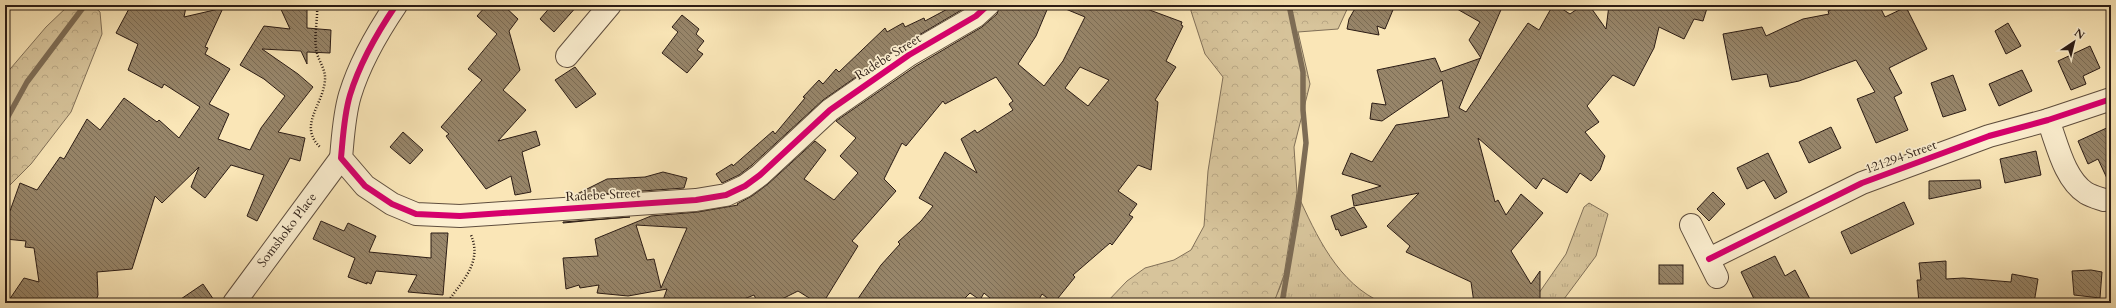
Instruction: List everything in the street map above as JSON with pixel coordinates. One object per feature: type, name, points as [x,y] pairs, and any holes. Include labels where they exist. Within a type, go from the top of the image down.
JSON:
[{"type":"street","points":[[341,158],[350,95],[366,56],[396,5]]},
{"type":"street","points":[[567,56],[610,5]]},
{"type":"street","name":"Radebe Street","points":[[341,158],[364,186],[392,204],[416,214],[460,216],[696,200],[726,195],[745,186],[760,175],[830,110],[865,84],[909,55],[970,20],[988,5]]},
{"type":"street","name":"121294 Street","points":[[1691,225],[1713,268],[1862,183],[1989,136],[2048,120],[2111,99]]},
{"type":"street","points":[[2048,120],[2064,162],[2078,186],[2086,193],[2104,200]]},
{"type":"street","name":"Somshoko Place","points":[[234,303],[341,158]]},
{"type":"path","points":[[317,5],[316,47],[318,57],[325,70],[325,80],[311,123],[311,133],[314,141],[321,148],[328,153],[341,158]]},
{"type":"path","points":[[447,303],[462,284],[475,257],[474,244],[460,216]]},
{"type":"green space","points":[[69,5],[92,5],[100,12],[102,34],[71,112],[31,164],[5,190],[5,75],[46,27]]},
{"type":"green space","points":[[1192,5],[1349,5],[1338,29],[1298,32],[1310,84],[1294,147],[1297,193],[1284,275],[1276,297],[1271,303],[1106,303],[1127,281],[1145,268],[1174,260],[1191,250],[1204,226],[1208,171],[1223,77],[1205,54],[1191,11]]},
{"type":"green space","points":[[1297,193],[1312,225],[1330,257],[1353,284],[1367,295],[1383,303],[1271,303],[1277,294],[1286,267],[1292,235]]},
{"type":"green space","points":[[1589,203],[1608,214],[1596,256],[1561,303],[1532,303],[1566,254],[1584,207]]},
{"type":"building","points":[[131,5],[186,7],[184,17],[223,8],[205,47],[208,48],[205,54],[230,69],[209,104],[229,114],[218,139],[250,150],[261,128],[285,96],[264,79],[240,65],[264,26],[290,29],[279,5],[307,5],[307,28],[331,30],[330,53],[307,52],[307,64],[301,51],[262,49],[298,74],[313,87],[278,132],[305,138],[300,161],[290,158],[257,221],[247,216],[264,175],[231,165],[205,198],[191,187],[199,167],[162,203],[155,196],[132,269],[97,272],[98,295],[95,303],[7,303],[24,278],[39,282],[34,248],[25,247],[26,241],[5,239],[5,211],[10,211],[20,183],[37,190],[60,157],[64,159],[87,119],[100,130],[124,98],[157,122],[159,120],[179,138],[200,107],[164,84],[162,88],[128,70],[138,44],[116,33]]},
{"type":"building","points":[[487,5],[503,5],[518,19],[509,31],[520,70],[503,90],[526,110],[498,141],[536,131],[540,145],[522,152],[531,192],[515,195],[511,176],[486,189],[446,136],[449,134],[441,127],[482,80],[468,69],[497,34],[477,16]]},
{"type":"building","points":[[552,5],[578,5],[554,32],[540,19]]},
{"type":"building","points":[[955,5],[970,5],[902,45],[823,100],[752,165],[739,175],[722,183],[716,174],[732,164],[733,166],[773,131],[775,134],[805,98],[803,97],[819,80],[823,84],[836,69],[839,72],[885,28],[887,32],[903,23],[905,27],[924,18],[925,21]]},
{"type":"building","points":[[1000,5],[1049,5],[1036,36],[1018,64],[1044,86],[1063,61],[1085,17],[1056,5],[1148,5],[1147,9],[1182,22],[1181,25],[1183,26],[1166,61],[1176,67],[1155,100],[1158,102],[1151,170],[1138,165],[1118,191],[1137,204],[1129,215],[1133,217],[1112,245],[1110,243],[1073,275],[1075,277],[1054,303],[1042,294],[1037,303],[996,303],[984,293],[980,300],[970,293],[960,303],[855,303],[881,265],[900,244],[898,242],[921,221],[933,206],[919,198],[945,152],[977,173],[961,139],[975,130],[977,133],[1013,110],[1009,104],[1013,101],[996,77],[945,104],[943,101],[906,146],[902,143],[884,179],[896,191],[852,241],[858,246],[823,303],[817,303],[798,291],[774,303],[758,303],[754,295],[734,303],[703,303],[690,300],[689,303],[662,303],[667,289],[628,296],[597,293],[599,285],[580,288],[579,285],[566,289],[563,258],[598,256],[595,239],[651,216],[698,212],[738,205],[737,204],[752,196],[768,184],[815,141],[826,150],[804,179],[834,200],[858,173],[840,156],[856,138],[836,121],[916,66],[982,27],[997,14]],"holes":[[[1080,67],[1109,80],[1088,106],[1065,88]],[[636,225],[687,228],[661,288],[654,259],[647,260]]]},
{"type":"building","points":[[1357,5],[1395,5],[1385,29],[1377,26],[1379,35],[1347,29],[1349,19]]},
{"type":"building","points":[[1450,5],[1503,5],[1481,57],[1469,40],[1480,22]]},
{"type":"building","points":[[1553,5],[1556,5],[1570,14],[1583,5],[1589,5],[1606,29],[1609,5],[1708,5],[1703,21],[1694,19],[1684,39],[1659,27],[1654,48],[1634,86],[1613,75],[1587,106],[1599,122],[1585,132],[1605,156],[1600,170],[1591,181],[1580,173],[1567,193],[1543,178],[1536,189],[1478,138],[1495,202],[1498,200],[1506,215],[1521,194],[1543,213],[1511,251],[1531,284],[1540,271],[1540,300],[1542,303],[1474,303],[1471,282],[1406,252],[1410,246],[1387,226],[1419,193],[1354,206],[1352,195],[1381,186],[1342,174],[1351,153],[1372,162],[1396,125],[1449,117],[1442,80],[1382,121],[1370,119],[1372,103],[1386,105],[1377,70],[1435,58],[1441,72],[1480,58],[1459,108],[1466,112],[1528,23],[1539,30]]},
{"type":"building","points":[[1841,5],[1879,5],[1885,17],[1906,7],[1927,49],[1889,68],[1902,93],[1894,97],[1908,130],[1876,143],[1857,99],[1875,92],[1856,60],[1799,81],[1770,87],[1767,74],[1732,80],[1723,34],[1762,27],[1766,36],[1803,19],[1829,14],[1828,11]]},
{"type":"building","points":[[682,15],[699,29],[696,34],[704,41],[697,50],[703,54],[687,73],[662,53],[678,32],[672,27]]},
{"type":"building","points":[[2008,23],[2021,46],[2006,54],[1995,31]]},
{"type":"building","points":[[2090,46],[2100,68],[2083,76],[2086,84],[2071,90],[2058,61]]},
{"type":"building","points":[[575,67],[596,94],[576,108],[555,80]]},
{"type":"building","points":[[2022,70],[2032,91],[1999,106],[1989,84]]},
{"type":"building","points":[[1953,75],[1966,110],[1943,117],[1931,83]]},
{"type":"building","points":[[2111,126],[2111,187],[2098,159],[2088,164],[2078,141]]},
{"type":"building","points":[[1831,127],[1841,148],[1809,163],[1799,142]]},
{"type":"building","points":[[403,132],[423,150],[410,164],[390,147]]},
{"type":"building","points":[[2036,151],[2041,175],[2005,183],[2000,159]]},
{"type":"building","points":[[1768,153],[1787,192],[1775,199],[1764,180],[1747,189],[1737,168]]},
{"type":"building","points":[[663,172],[687,178],[684,188],[573,196],[607,179],[645,177]]},
{"type":"building","points":[[1980,180],[1981,188],[1929,199],[1929,181]]},
{"type":"building","points":[[1713,192],[1725,204],[1709,221],[1697,209]]},
{"type":"building","points":[[1904,202],[1914,224],[1851,254],[1841,232]]},
{"type":"building","points":[[1354,207],[1367,227],[1341,236],[1338,229],[1336,230],[1331,216]]},
{"type":"building","points":[[630,217],[594,220],[563,223],[563,222]]},
{"type":"building","points":[[321,221],[344,231],[348,223],[376,236],[369,252],[431,258],[431,233],[448,233],[443,295],[408,292],[417,275],[376,271],[371,284],[348,277],[355,258],[313,239]]},
{"type":"building","points":[[1775,256],[1785,276],[1795,270],[1812,303],[1756,303],[1741,272]]},
{"type":"building","points":[[1946,261],[1946,279],[1963,278],[2011,282],[2012,274],[2038,279],[2034,303],[1919,303],[1917,280],[1921,280],[1919,263]]},
{"type":"building","points":[[1659,265],[1683,265],[1683,284],[1659,284]]},
{"type":"building","points":[[2091,270],[2102,272],[2100,298],[2074,295],[2072,271]]},
{"type":"building","points":[[203,284],[216,303],[175,303]]},
{"type":"waterway","points":[[5,122],[27,82],[85,5]]},
{"type":"waterway","points":[[1282,303],[1298,209],[1306,143],[1303,110],[1303,72],[1289,5]]},
{"type":"cycle path","points":[[396,5],[370,48],[354,83],[346,110],[341,158],[365,186],[392,204],[416,214],[460,216],[696,200],[726,195],[745,186],[760,175],[830,110],[909,55],[976,16],[988,5]]},
{"type":"cycle path","points":[[1709,259],[1862,183],[1989,136],[2048,120],[2111,99]]}]
